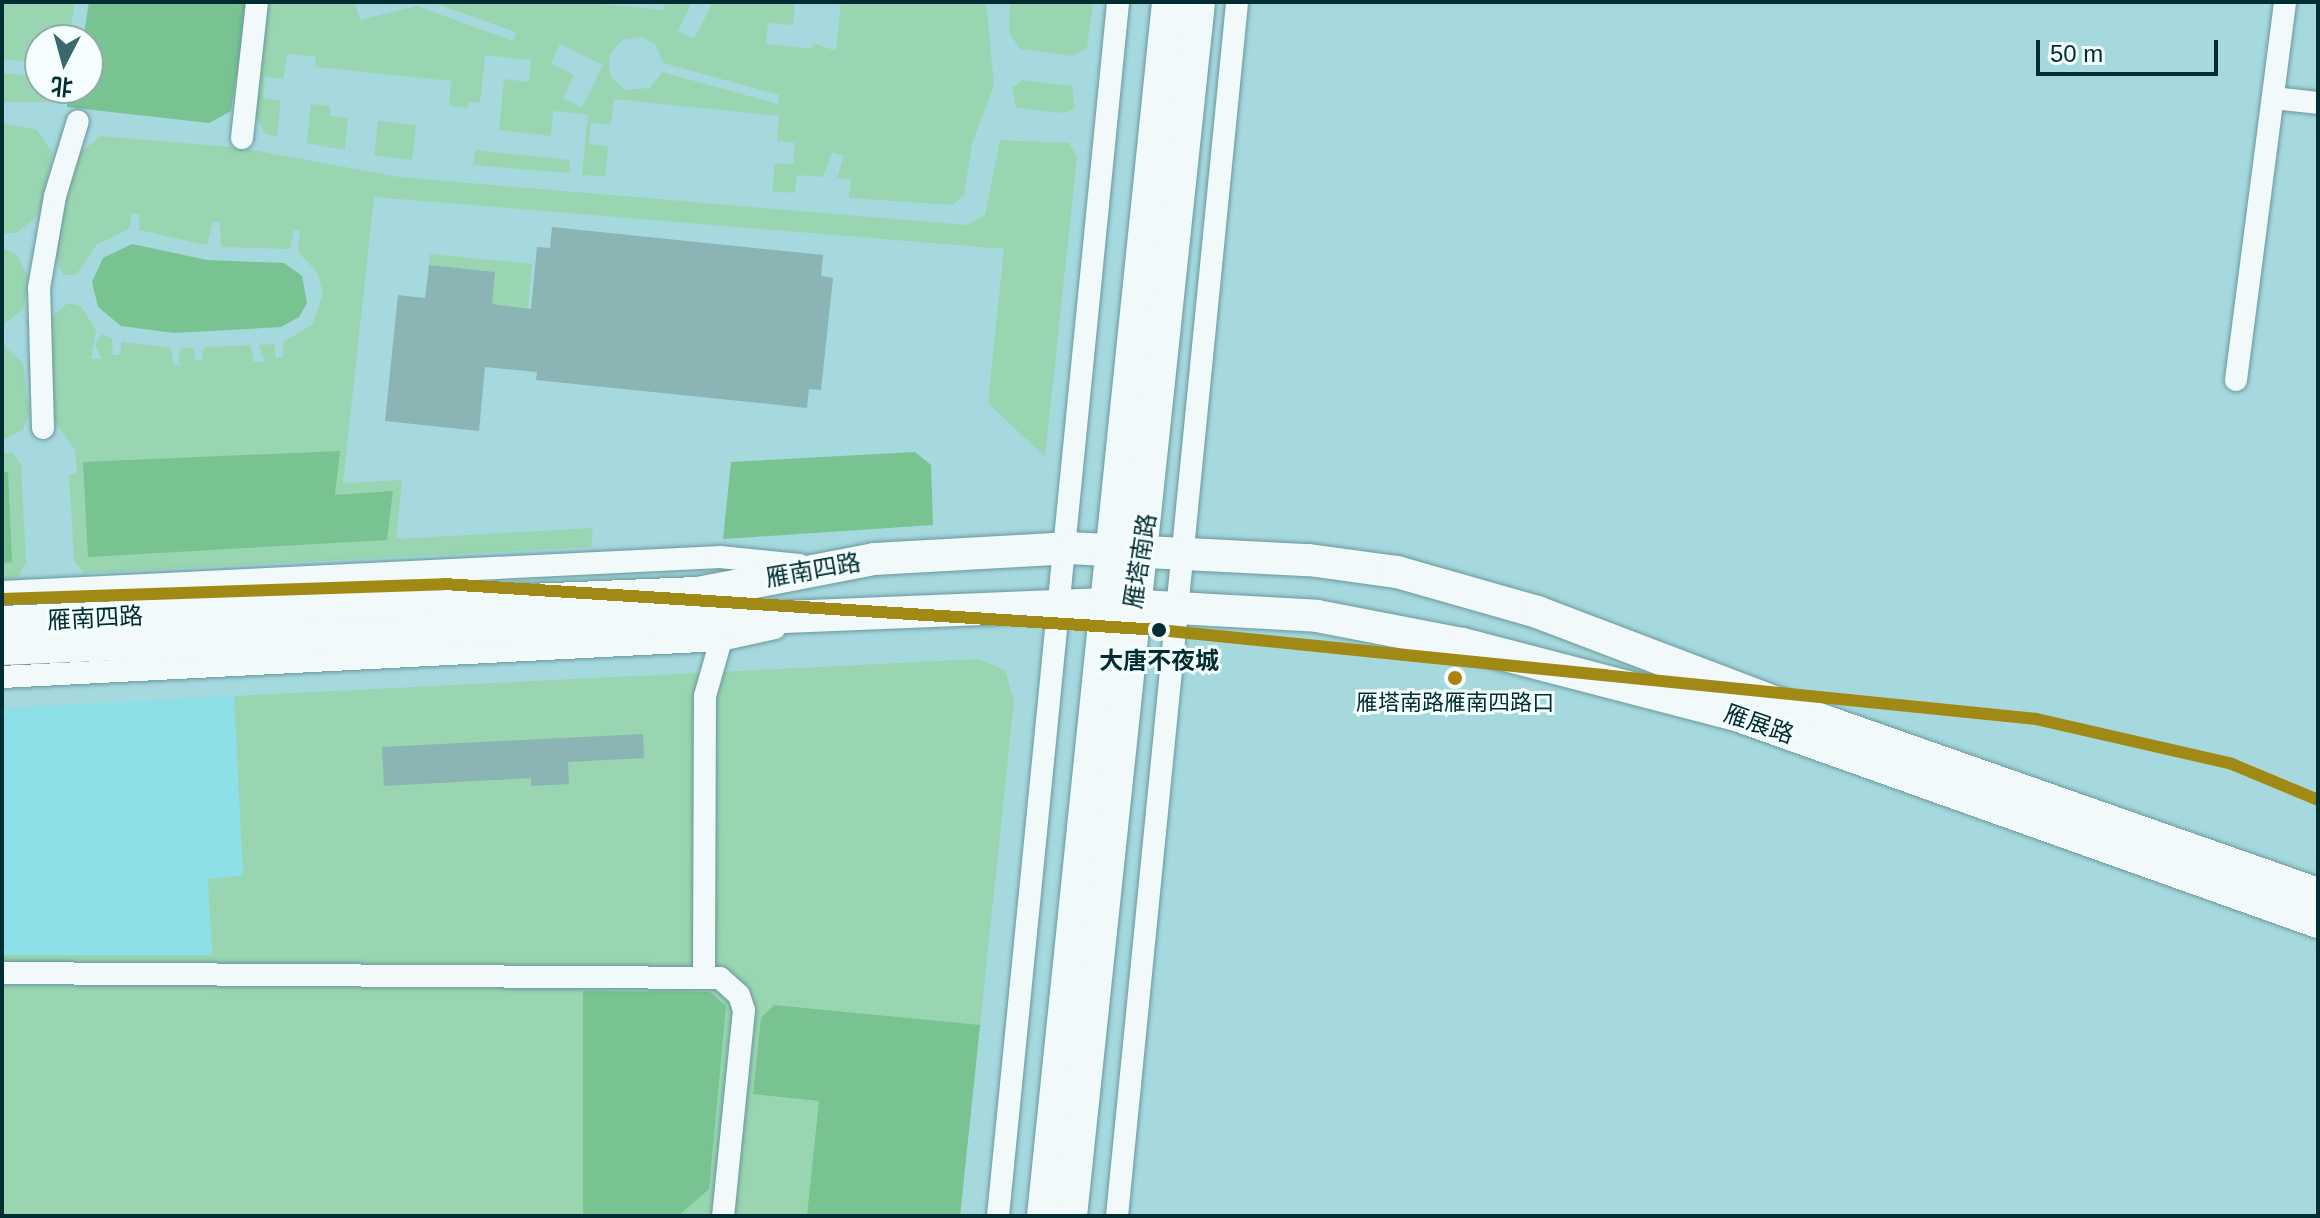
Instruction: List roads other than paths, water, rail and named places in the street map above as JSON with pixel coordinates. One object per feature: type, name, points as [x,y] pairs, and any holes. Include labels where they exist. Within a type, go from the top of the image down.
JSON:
[{"type":"main road","name":"雁塔南路","points":[[1130,548],[1168,2]]},
{"type":"main road","name":"雁塔南路","points":[[1043,1216],[1119,604],[1130,548],[1199,2]]},
{"type":"main road","name":"雁南四路","points":[[2,622],[698,593],[813,567],[1068,548],[1130,548]]},
{"type":"main road","name":"雁展路","points":[[1130,548],[1309,560],[1397,572],[1471,591],[2318,894]]},
{"type":"main road","name":"雁南四路","points":[[2,649],[709,616],[814,619],[1119,604]]},
{"type":"main road","name":"雁塔南路","points":[[1071,1216],[1119,604]]},
{"type":"main road","name":"雁展路","points":[[1119,604],[1379,625],[1638,686],[2318,922]]},
{"type":"street","points":[[242,138],[257,2]]},
{"type":"street","points":[[998,1216],[1063,607],[1118,2]]},
{"type":"street","points":[[1117,1216],[1186,552],[1237,2]]},
{"type":"street","points":[[2236,380],[2285,2]]},
{"type":"street","points":[[2273,98],[2318,103]]},
{"type":"street","points":[[43,428],[39,288],[78,121]]},
{"type":"street","points":[[2,592],[720,557],[813,567]]},
{"type":"street","points":[[2,677],[721,640],[814,619]]},
{"type":"street","points":[[704,975],[705,696],[721,640]]},
{"type":"street","points":[[2,973],[704,975],[728,982],[744,1010],[723,1216]]},
{"type":"place","name":"大唐不夜城","points":[[1159,630]]},
{"type":"place","name":"雁塔南路雁南四路口","points":[[1455,678]]}]
